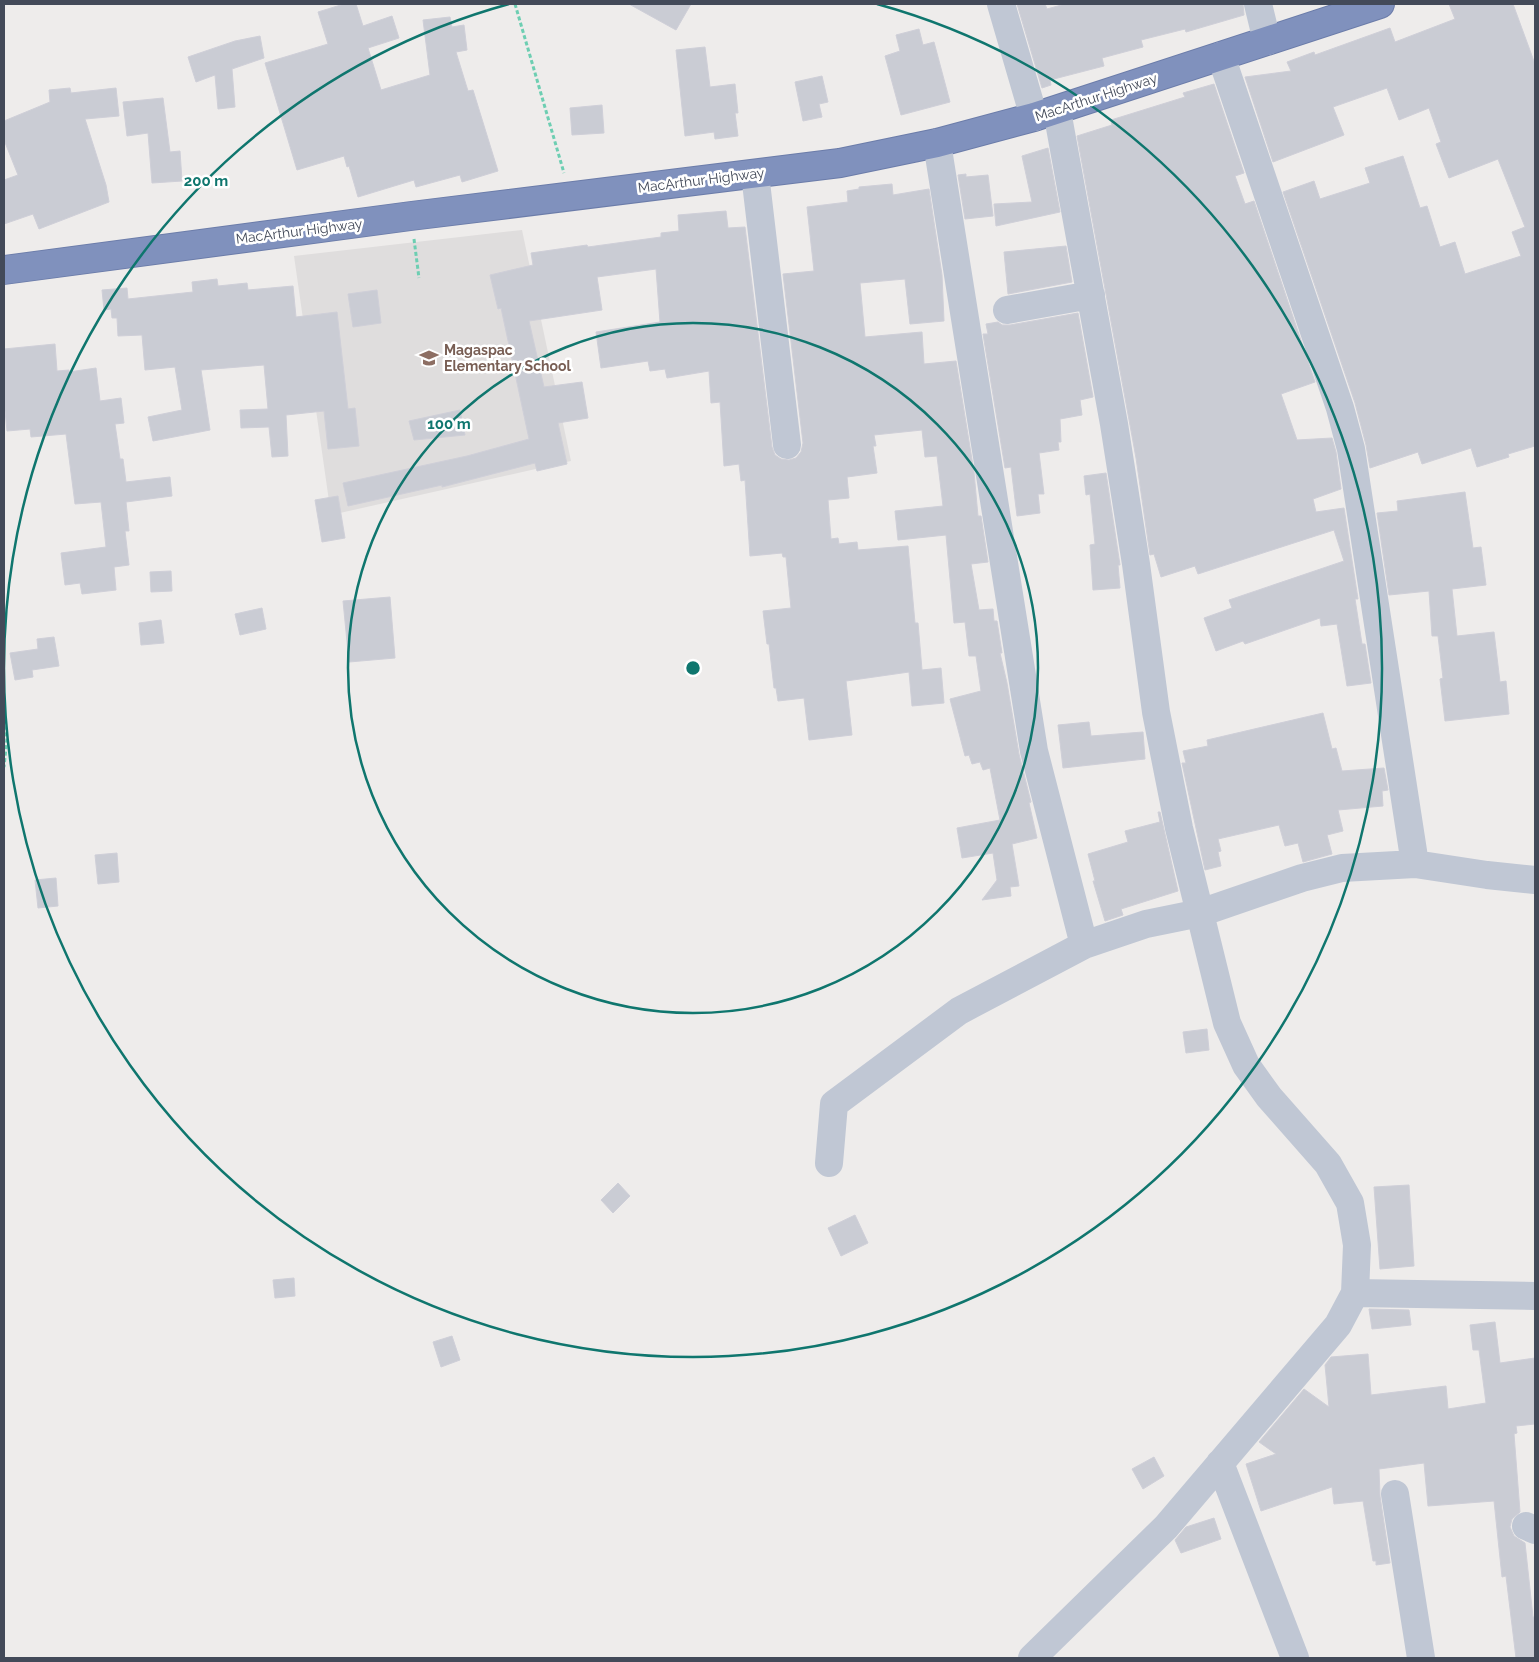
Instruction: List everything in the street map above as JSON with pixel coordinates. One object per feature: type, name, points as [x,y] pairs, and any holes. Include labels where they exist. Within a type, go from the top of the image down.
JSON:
[{"type":"highway","name":"MacArthur Highway","points":[[4,270],[411,216],[840,163],[937,144],[1046,114],[1380,4]]},
{"type":"street","points":[[1002,4],[1046,114],[1090,296],[1114,424],[1136,564],[1156,712],[1179,828],[1227,1023],[1246,1065],[1269,1097],[1328,1164],[1350,1203],[1357,1245],[1355,1293],[1338,1325],[1166,1527],[1032,1658]]},
{"type":"street","points":[[1258,4],[1267,41]]},
{"type":"street","points":[[1221,56],[1340,408],[1351,449],[1415,864]]},
{"type":"street","points":[[937,144],[1034,752],[1084,946]]},
{"type":"street","points":[[755,174],[788,445]]},
{"type":"street","points":[[1007,310],[1090,296]]},
{"type":"street","points":[[829,1163],[834,1104],[959,1011],[1084,946],[1146,924],[1200,913],[1302,878],[1342,868],[1415,864],[1535,880]]},
{"type":"street","points":[[1355,1293],[1535,1296]]},
{"type":"street","points":[[1220,1462],[1295,1658]]},
{"type":"street","points":[[1395,1494],[1421,1658]]},
{"type":"path","points":[[515,4],[571,196]]},
{"type":"path","points":[[411,216],[419,278]]},
{"type":"path","points":[[4,726],[6,738],[4,766]]},
{"type":"shaded area","name":"Magaspac Elementary School","points":[[522,230],[571,461],[331,515],[294,256]]},
{"type":"building","points":[[344,4],[356,4],[363,26],[392,16],[399,38],[368,48],[381,90],[430,75],[423,20],[450,17],[452,27],[464,25],[467,50],[456,52],[468,91],[473,90],[498,171],[462,182],[460,175],[416,187],[414,180],[358,197],[349,166],[347,167],[344,156],[297,170],[265,63],[328,44],[318,12]]},
{"type":"building","points":[[629,4],[691,4],[676,30]]},
{"type":"building","points":[[1017,4],[1045,4],[1047,9],[1065,4],[1243,4],[1244,15],[1186,32],[1185,29],[1141,40],[1143,47],[1102,58],[1104,66],[1050,80],[1051,85],[1042,88]]},
{"type":"building","points":[[1449,4],[1513,4],[1535,64],[1535,446],[1508,454],[1509,457],[1477,467],[1471,448],[1422,464],[1418,452],[1370,468],[1355,403],[1283,192],[1314,181],[1320,199],[1370,183],[1365,168],[1403,156],[1420,208],[1427,206],[1440,247],[1455,242],[1465,274],[1521,256],[1512,232],[1525,227],[1498,159],[1449,178],[1436,144],[1441,142],[1429,108],[1399,120],[1387,88],[1333,107],[1344,135],[1273,162],[1245,77],[1291,71],[1287,62],[1314,52],[1315,55],[1390,28],[1395,42],[1455,19]]},
{"type":"building","points":[[919,29],[923,45],[934,42],[950,102],[901,115],[885,56],[900,51],[896,35]]},
{"type":"building","points":[[260,36],[264,58],[232,69],[235,107],[218,109],[215,75],[196,82],[188,57],[235,41]]},
{"type":"building","points":[[705,47],[710,87],[735,84],[738,113],[735,113],[738,136],[715,139],[714,132],[685,136],[676,50]]},
{"type":"building","points":[[822,76],[828,102],[819,104],[822,117],[803,121],[795,82]]},
{"type":"building","points":[[1214,84],[1244,173],[1235,176],[1245,204],[1254,201],[1315,382],[1281,394],[1297,440],[1332,438],[1336,452],[1341,489],[1313,499],[1316,512],[1344,508],[1358,599],[1355,599],[1362,644],[1365,644],[1371,683],[1347,686],[1337,624],[1321,626],[1320,618],[1245,644],[1243,641],[1216,651],[1204,618],[1232,608],[1229,600],[1344,561],[1334,530],[1198,574],[1195,566],[1161,577],[1154,554],[1150,555],[1136,458],[1077,136],[1112,125],[1111,120],[1185,97],[1183,93]]},
{"type":"building","points":[[70,88],[71,93],[116,88],[119,116],[85,119],[106,185],[109,202],[39,229],[33,214],[4,224],[4,180],[18,175],[4,140],[4,121],[50,102],[49,90]]},
{"type":"building","points":[[163,98],[170,152],[180,151],[182,181],[152,183],[148,133],[127,136],[123,102]]},
{"type":"building","points":[[602,105],[604,133],[572,135],[570,108]]},
{"type":"building","points":[[1048,148],[1060,212],[996,226],[994,204],[1032,202],[1022,156]]},
{"type":"building","points":[[966,174],[966,177],[988,175],[993,216],[965,219],[958,175]]},
{"type":"building","points":[[892,184],[893,195],[929,189],[942,275],[944,321],[910,324],[905,279],[860,283],[865,337],[922,332],[924,364],[956,361],[974,472],[978,516],[981,516],[988,562],[971,564],[979,610],[993,609],[994,621],[997,621],[1002,653],[1000,653],[1037,838],[1012,844],[1019,886],[1010,887],[1011,896],[982,900],[997,880],[993,853],[962,858],[957,828],[1000,820],[990,768],[983,770],[980,762],[972,764],[969,755],[965,756],[950,699],[981,691],[976,656],[969,656],[965,622],[954,623],[946,535],[898,540],[895,511],[943,506],[937,456],[925,457],[922,430],[874,435],[876,446],[873,446],[877,473],[847,477],[849,498],[828,500],[831,539],[838,538],[839,544],[857,542],[858,550],[908,546],[915,623],[918,623],[922,670],[941,668],[944,703],[912,706],[909,672],[846,681],[852,735],[809,740],[804,698],[778,701],[776,688],[774,688],[769,644],[767,644],[763,611],[791,608],[786,557],[783,557],[782,553],[750,556],[745,480],[741,481],[739,464],[724,466],[720,402],[711,403],[709,371],[667,378],[665,369],[650,371],[648,361],[601,368],[596,332],[660,322],[656,269],[597,277],[602,310],[529,321],[544,387],[582,382],[588,418],[558,423],[567,464],[537,471],[535,463],[442,487],[442,485],[348,506],[343,483],[467,456],[529,439],[501,308],[498,309],[490,275],[533,265],[531,253],[661,237],[661,233],[679,231],[678,215],[726,211],[728,228],[745,227],[772,447],[775,455],[781,459],[789,460],[796,458],[801,452],[803,443],[783,274],[814,271],[807,207],[848,202],[847,191],[859,189],[859,187]]},
{"type":"building","points":[[1066,246],[1072,282],[1008,294],[1004,252]]},
{"type":"building","points":[[217,279],[218,286],[247,283],[248,290],[293,286],[296,317],[337,312],[348,409],[355,408],[359,446],[328,449],[324,411],[286,415],[288,456],[272,457],[269,427],[241,428],[240,410],[268,409],[264,365],[201,370],[210,430],[153,441],[148,417],[182,410],[175,367],[145,370],[142,335],[118,336],[117,318],[112,318],[111,309],[104,310],[102,290],[127,288],[128,299],[193,292],[192,282]]},
{"type":"building","points":[[377,290],[381,323],[353,327],[348,294]]},
{"type":"building","points":[[1078,313],[1093,397],[1080,400],[1082,415],[1060,419],[1061,442],[1058,442],[1059,450],[1039,453],[1044,494],[1038,494],[1040,513],[1017,516],[1011,467],[1005,468],[983,334],[988,334],[986,324],[998,322],[1002,325],[1010,325]]},
{"type":"building","points":[[55,344],[57,371],[69,370],[69,372],[96,368],[100,401],[121,398],[124,423],[115,424],[120,459],[123,459],[126,482],[170,477],[172,496],[126,502],[129,531],[125,531],[129,565],[114,567],[116,590],[82,594],[80,583],[65,585],[61,553],[106,547],[101,502],[75,504],[66,434],[31,437],[30,429],[7,431],[4,411],[4,349]]},
{"type":"building","points":[[460,410],[465,435],[414,440],[409,421]]},
{"type":"building","points":[[1106,473],[1120,565],[1118,565],[1120,588],[1093,590],[1090,545],[1095,544],[1090,494],[1086,495],[1084,476]]},
{"type":"building","points":[[1465,492],[1473,548],[1481,547],[1486,585],[1452,589],[1457,636],[1494,632],[1500,682],[1506,681],[1509,714],[1445,721],[1440,679],[1443,678],[1438,636],[1432,636],[1429,591],[1389,595],[1377,513],[1398,511],[1397,501]]},
{"type":"building","points":[[338,496],[345,538],[322,542],[315,500]]},
{"type":"building","points":[[171,571],[172,591],[151,592],[150,572]]},
{"type":"building","points":[[390,597],[395,658],[349,662],[343,601]]},
{"type":"building","points":[[262,608],[266,629],[240,635],[235,614]]},
{"type":"building","points":[[161,620],[164,643],[141,645],[139,623]]},
{"type":"building","points":[[54,637],[59,666],[32,670],[33,677],[15,680],[10,653],[38,649],[37,639]]},
{"type":"building","points":[[1323,713],[1332,749],[1336,748],[1342,771],[1384,768],[1388,790],[1382,791],[1383,806],[1338,810],[1343,831],[1327,835],[1332,854],[1303,862],[1298,843],[1285,846],[1279,825],[1218,839],[1221,851],[1218,852],[1221,866],[1205,870],[1182,763],[1186,763],[1183,751],[1208,746],[1207,740]]},
{"type":"building","points":[[1089,722],[1091,736],[1143,732],[1145,759],[1063,768],[1058,725]]},
{"type":"building","points":[[1158,812],[1160,812],[1178,891],[1121,909],[1123,915],[1105,921],[1093,881],[1095,881],[1088,854],[1128,842],[1125,831],[1160,822]]},
{"type":"building","points":[[117,853],[119,882],[98,884],[95,855]]},
{"type":"building","points":[[56,878],[58,906],[38,908],[35,880]]},
{"type":"building","points":[[1207,1029],[1209,1050],[1186,1053],[1183,1032]]},
{"type":"building","points":[[618,1183],[630,1196],[613,1213],[601,1200]]},
{"type":"building","points":[[1409,1185],[1414,1266],[1380,1269],[1374,1187]]},
{"type":"building","points":[[855,1215],[868,1243],[841,1256],[828,1228]]},
{"type":"building","points":[[294,1278],[295,1296],[275,1298],[273,1280]]},
{"type":"building","points":[[1369,1309],[1409,1310],[1411,1325],[1372,1329]]},
{"type":"building","points":[[1495,1322],[1500,1363],[1535,1358],[1535,1424],[1516,1426],[1517,1433],[1514,1434],[1520,1512],[1512,1519],[1510,1527],[1514,1536],[1525,1543],[1533,1617],[1535,1617],[1535,1658],[1516,1658],[1506,1576],[1502,1577],[1494,1501],[1428,1506],[1424,1463],[1379,1469],[1380,1496],[1390,1563],[1376,1565],[1376,1561],[1373,1561],[1363,1501],[1334,1504],[1332,1487],[1261,1511],[1246,1464],[1276,1454],[1259,1442],[1304,1389],[1329,1407],[1325,1365],[1331,1357],[1368,1354],[1371,1395],[1446,1386],[1448,1409],[1486,1403],[1479,1350],[1473,1350],[1470,1325]]},
{"type":"building","points":[[452,1336],[460,1360],[441,1367],[433,1342]]},
{"type":"building","points":[[1154,1457],[1164,1476],[1143,1489],[1132,1469]]},
{"type":"building","points":[[1214,1518],[1221,1539],[1181,1553],[1175,1540],[1186,1527]]},
{"type":"place","name":"Magaspac Elementary School","points":[[429,358]]}]
